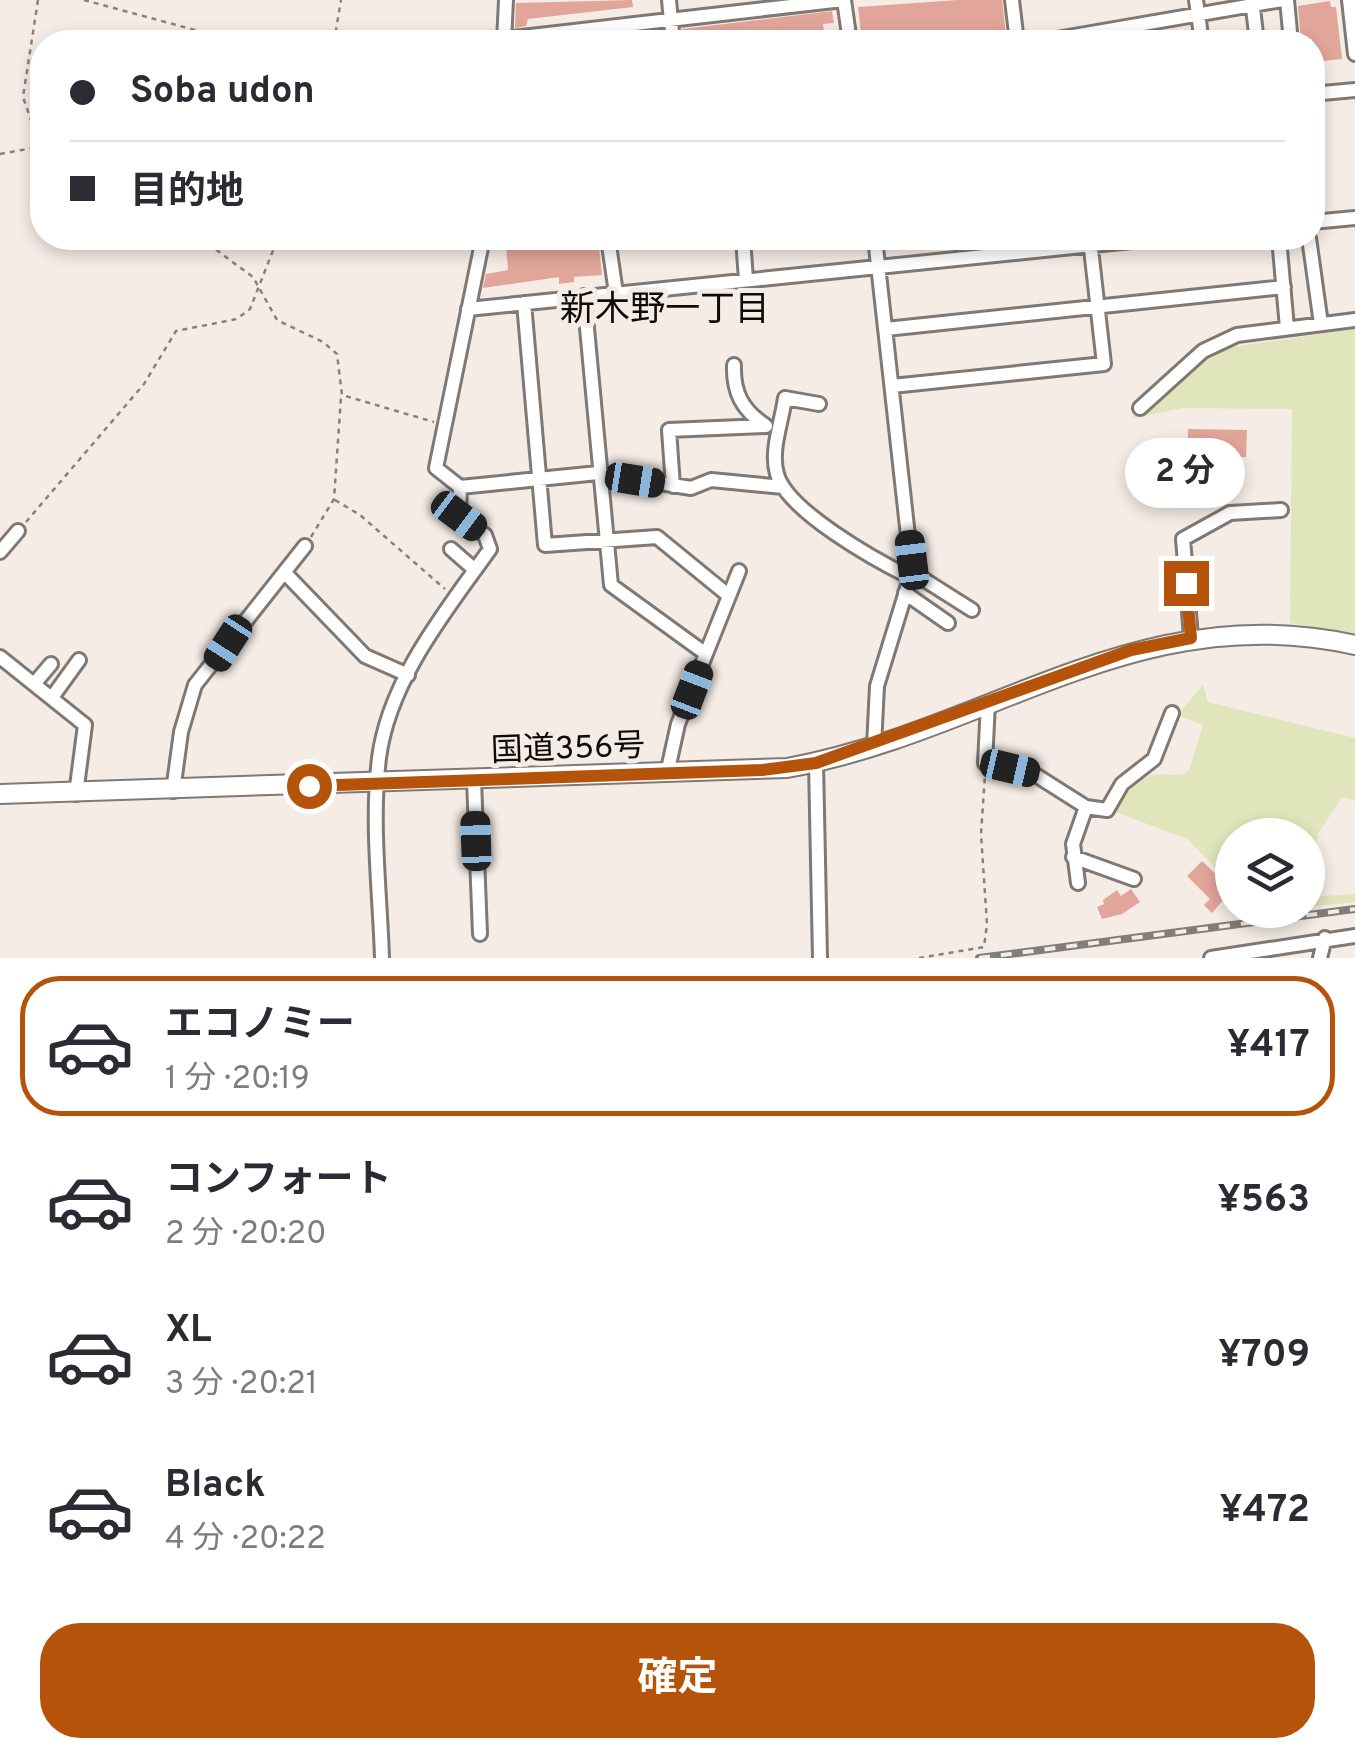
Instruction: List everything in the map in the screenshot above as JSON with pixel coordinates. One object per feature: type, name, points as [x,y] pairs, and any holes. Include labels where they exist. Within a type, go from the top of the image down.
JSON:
[{"type":"highway","name":"国道356号","points":[[0,794],[667,774],[816,763],[874,746],[1131,650],[1191,638],[1274,634],[1355,646]]},
{"type":"street","points":[[505,30],[506,0]]},
{"type":"street","points":[[669,0],[672,30]]},
{"type":"street","points":[[601,30],[844,0],[848,30]]},
{"type":"street","points":[[1012,0],[1016,30]]},
{"type":"street","points":[[1093,30],[1197,7],[1284,0],[1289,30]]},
{"type":"street","points":[[1349,0],[1355,54]]},
{"type":"street","points":[[1253,2],[1256,30]]},
{"type":"street","points":[[1325,93],[1355,90]]},
{"type":"street","points":[[1325,221],[1355,218]]},
{"type":"street","points":[[482,250],[436,468],[460,487],[598,473],[691,488],[710,480],[783,487],[868,557],[911,575],[972,610]]},
{"type":"street","points":[[610,250],[616,293]]},
{"type":"street","points":[[743,250],[746,280]]},
{"type":"street","points":[[874,746],[877,686],[911,575],[876,250]]},
{"type":"street","points":[[468,309],[1017,250]]},
{"type":"street","points":[[892,386],[1104,364],[1091,250]]},
{"type":"street","points":[[1280,250],[1287,328]]},
{"type":"street","points":[[1311,250],[1321,324]]},
{"type":"street","points":[[886,329],[1284,288]]},
{"type":"street","points":[[584,296],[611,585],[706,654]]},
{"type":"street","points":[[524,303],[545,545],[657,537],[728,595]]},
{"type":"street","points":[[1140,408],[1203,351],[1238,335],[1355,320]]},
{"type":"street","points":[[734,365],[733,387],[751,416],[780,436]]},
{"type":"street","points":[[783,487],[776,463],[785,398],[819,404]]},
{"type":"street","points":[[673,486],[668,430],[766,426]]},
{"type":"street","points":[[382,958],[377,784],[383,737],[408,675],[490,549],[485,535],[459,516],[460,487]]},
{"type":"street","points":[[1191,638],[1183,539],[1230,513],[1281,510]]},
{"type":"street","points":[[0,552],[18,531]]},
{"type":"street","points":[[173,791],[181,732],[194,685],[213,666],[242,620],[306,546]]},
{"type":"street","points":[[452,550],[475,570]]},
{"type":"street","points":[[667,774],[678,724],[739,571]]},
{"type":"street","points":[[285,573],[365,656],[408,675]]},
{"type":"street","points":[[905,593],[948,623]]},
{"type":"street","points":[[0,657],[86,725],[76,794]]},
{"type":"street","points":[[53,696],[79,660]]},
{"type":"street","points":[[34,684],[51,664]]},
{"type":"street","points":[[988,703],[986,762],[1034,774],[1086,807],[1107,810],[1122,784],[1154,759],[1172,713]]},
{"type":"street","points":[[816,763],[820,958]]},
{"type":"street","points":[[474,780],[480,934]]},
{"type":"street","points":[[1078,883],[1073,858],[1086,807]]},
{"type":"street","points":[[1073,858],[1134,879]]},
{"type":"street","points":[[1212,958],[1355,936]]},
{"type":"street","points":[[1320,958],[1326,938]]},
{"type":"path","points":[[33,30],[38,0]]},
{"type":"path","points":[[84,0],[195,30]]},
{"type":"path","points":[[336,30],[340,0]]},
{"type":"path","points":[[30,52],[23,97],[30,117]]},
{"type":"path","points":[[0,154],[30,148]]},
{"type":"path","points":[[221,250],[260,289],[278,320],[323,342],[338,354],[342,395],[334,499],[306,546]]},
{"type":"path","points":[[18,531],[144,384],[176,331],[237,319],[250,309],[274,250]]},
{"type":"path","points":[[342,395],[444,425]]},
{"type":"path","points":[[334,499],[360,515],[456,598]]},
{"type":"path","points":[[918,958],[984,947],[987,924],[980,834],[986,762]]},
{"type":"green space","points":[[1355,329],[1355,635],[1290,623],[1292,409],[1182,408],[1131,419],[1159,391],[1218,349]]},
{"type":"green space","points":[[1203,685],[1208,702],[1355,738],[1355,801],[1342,797],[1325,823],[1325,818],[1215,818],[1215,867],[1187,839],[1113,811],[1143,779],[1189,771],[1203,725],[1177,715]]},
{"type":"green space","points":[[1355,894],[1355,902],[1325,905],[1325,896]]},
{"type":"building","points":[[632,0],[633,7],[528,19],[526,26],[515,28],[516,3]]},
{"type":"building","points":[[1002,0],[1006,30],[861,30],[858,7]]},
{"type":"building","points":[[1330,1],[1331,7],[1336,7],[1342,59],[1325,61],[1325,30],[1300,30],[1298,6]]},
{"type":"building","points":[[832,11],[834,23],[823,24],[824,30],[682,29]]},
{"type":"building","points":[[506,250],[599,250],[602,275],[574,277],[574,282],[559,284],[559,277],[483,288],[486,274],[508,270]]},
{"type":"building","points":[[1188,429],[1247,430],[1246,457],[1214,457],[1214,484],[1187,484]]},
{"type":"building","points":[[1202,861],[1215,874],[1212,913],[1204,905],[1210,899],[1187,876]]},
{"type":"building","points":[[1131,889],[1140,902],[1122,914],[1102,919],[1097,907],[1104,904],[1103,900],[1117,890],[1121,896]]},
{"type":"railway","points":[[979,958],[1355,909]]},
{"type":"district","name":"新木野一丁目","points":[[665,308]]},
{"type":"route","points":[[309,786],[762,770],[816,763],[874,746],[1131,650],[1191,638],[1186,583]]}]
